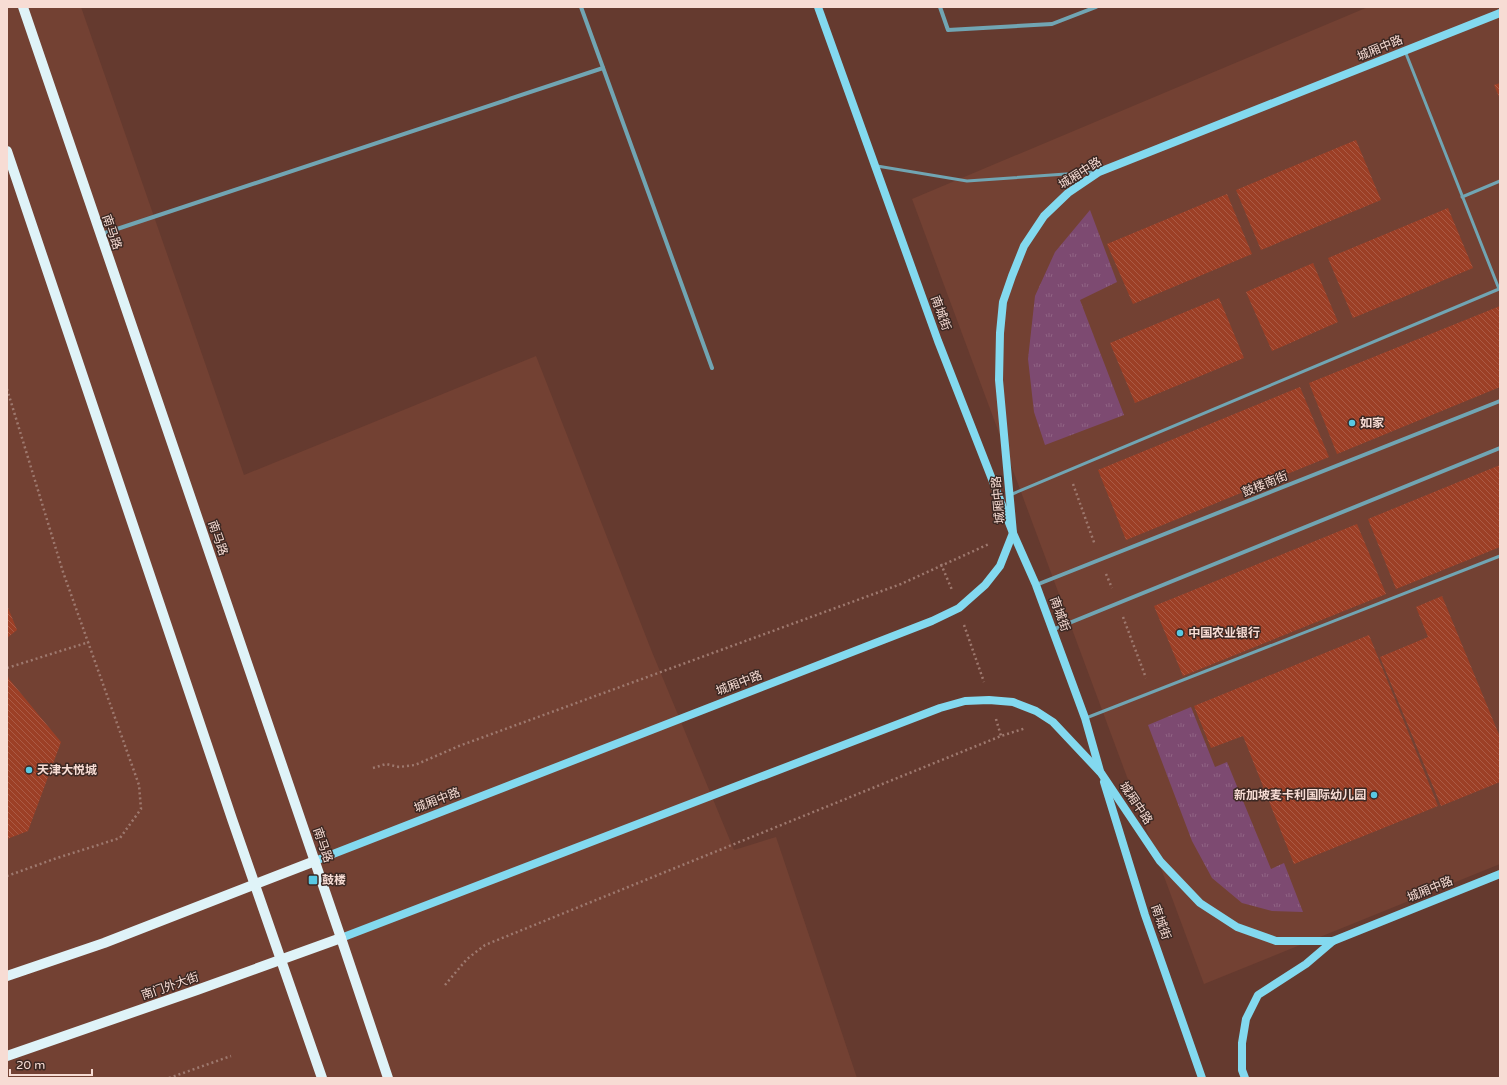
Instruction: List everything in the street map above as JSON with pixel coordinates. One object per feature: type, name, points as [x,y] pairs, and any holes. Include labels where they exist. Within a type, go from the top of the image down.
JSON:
[{"type":"main road","name":"南马路","points":[[23,7],[388,1078]]},
{"type":"main road","name":"南城街","points":[[818,7],[938,341],[1013,533],[1036,584],[1085,718],[1146,916],[1202,1078]]},
{"type":"main road","name":"城厢中路","points":[[315,861],[865,647],[959,608],[985,585],[1000,566],[1013,533],[999,380],[1000,333],[1004,302],[1024,246],[1044,216],[1068,193],[1099,172],[1405,52],[1500,13]]},
{"type":"main road","points":[[7,150],[230,811],[322,1078]]},
{"type":"main road","name":"城厢中路","points":[[341,938],[940,708],[965,701],[989,700],[1013,702],[1036,711],[1053,722],[1101,773],[1160,861],[1200,903],[1237,927],[1276,941],[1333,940],[1500,874]]},
{"type":"main road","points":[[7,976],[104,942],[315,861]]},
{"type":"main road","name":"南门外大街","points":[[7,1056],[341,938]]},
{"type":"main road","points":[[1245,1078],[1242,1070],[1242,1043],[1246,1019],[1258,995],[1306,964],[1333,940]]},
{"type":"street","points":[[581,7],[712,368]]},
{"type":"street","points":[[940,7],[948,30],[1052,24],[1096,7]]},
{"type":"street","points":[[100,235],[603,68]]},
{"type":"street","name":"鼓楼南街","points":[[1036,584],[1500,401]]},
{"type":"street","points":[[1052,630],[1500,448]]},
{"type":"lane","points":[[1010,495],[1499,289],[1405,52]]},
{"type":"lane","points":[[875,166],[967,181],[1099,172]]},
{"type":"lane","points":[[1462,197],[1500,181]]},
{"type":"lane","points":[[1085,718],[1500,556]]},
{"type":"path","points":[[7,389],[63,572],[139,785],[141,809],[120,838],[7,876]]},
{"type":"path","points":[[1068,471],[1100,559],[1152,692]]},
{"type":"path","points":[[373,768],[386,764],[399,767],[415,765],[467,743],[901,584],[941,564],[1013,533]]},
{"type":"path","points":[[941,564],[959,608],[1001,736]]},
{"type":"path","points":[[7,668],[88,642]]},
{"type":"path","points":[[445,985],[467,959],[485,945],[1001,736],[1021,729],[1053,722]]},
{"type":"path","points":[[169,1078],[231,1056]]},
{"type":"shaded area","points":[[7,7],[81,7],[244,475],[536,356],[652,652],[734,850],[776,837],[857,1078],[7,1078]]},
{"type":"shaded area","points":[[1368,7],[1500,7],[1500,864],[1204,984],[912,199]]},
{"type":"green space","points":[[1090,210],[1117,282],[1080,300],[1124,415],[1045,445],[1034,412],[1028,359],[1035,296],[1055,252]]},
{"type":"green space","points":[[1191,707],[1215,767],[1227,762],[1271,869],[1284,863],[1303,912],[1272,911],[1242,903],[1212,878],[1192,841],[1148,725]]},
{"type":"building","points":[[1500,83],[1500,99],[1494,85]]},
{"type":"building","points":[[1356,140],[1381,200],[1261,250],[1236,190]]},
{"type":"building","points":[[1227,194],[1252,254],[1133,304],[1107,244]]},
{"type":"building","points":[[1448,208],[1473,268],[1353,318],[1328,258]]},
{"type":"building","points":[[1313,263],[1338,322],[1272,351],[1246,292]]},
{"type":"building","points":[[1219,298],[1244,358],[1135,403],[1110,343]]},
{"type":"building","points":[[1500,306],[1500,387],[1337,454],[1309,383]]},
{"type":"building","points":[[1300,387],[1329,457],[1126,540],[1098,470]]},
{"type":"building","points":[[1500,465],[1500,547],[1396,589],[1368,519]]},
{"type":"building","points":[[1357,524],[1386,594],[1183,676],[1154,606]]},
{"type":"building","points":[[1442,596],[1500,737],[1500,782],[1441,806],[1380,657],[1428,637],[1416,607]]},
{"type":"building","points":[[7,605],[17,630],[7,638]]},
{"type":"building","points":[[1369,635],[1438,806],[1294,864],[1243,736],[1211,748],[1194,706]]},
{"type":"building","name":"天津大悦城","points":[[7,673],[9,679],[61,742],[28,831],[7,839]]},
{"type":"place","name":"如家","points":[[1352,423]]},
{"type":"place","name":"中国农业银行","points":[[1180,633]]},
{"type":"place","name":"天津大悦城","points":[[29,770]]},
{"type":"place","name":"新加坡麦卡利国际幼儿园","points":[[1374,795]]},
{"type":"place","name":"鼓楼","points":[[313,880]]}]
